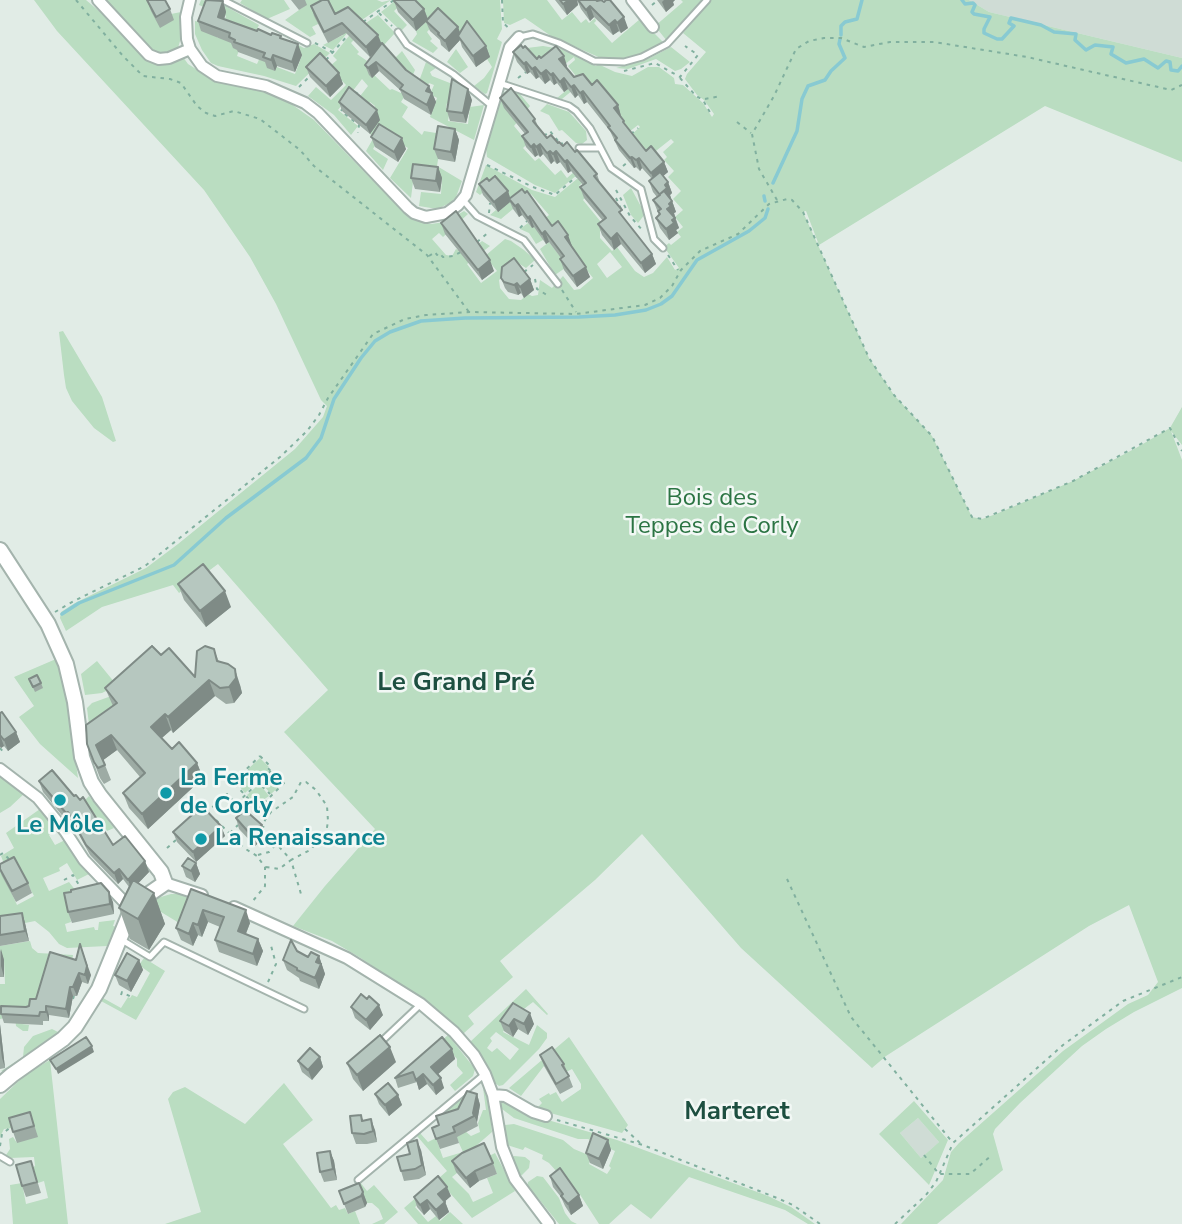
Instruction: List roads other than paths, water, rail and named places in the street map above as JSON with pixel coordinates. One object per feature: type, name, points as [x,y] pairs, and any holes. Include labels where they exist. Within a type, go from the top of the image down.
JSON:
[{"type":"street","points":[[98,0],[149,55],[159,59],[170,58],[190,49]]},
{"type":"street","points":[[190,0],[185,29],[190,49],[202,66],[217,76],[266,86],[291,95],[318,113],[414,213],[426,217],[438,216],[452,210],[463,200],[469,188],[510,47],[519,37]]},
{"type":"street","points":[[632,0],[653,27]]},
{"type":"street","points":[[0,550],[48,624],[66,664],[75,702],[82,757],[91,782],[161,872],[165,883]]},
{"type":"street","points":[[0,769],[38,798],[84,860],[132,910]]},
{"type":"street","points":[[165,883],[209,897]]},
{"type":"street","points":[[0,1085],[63,1039],[75,1027],[99,989],[132,910],[139,901],[165,883]]},
{"type":"street","points":[[221,902],[283,927],[347,958],[421,1004],[464,1043],[485,1074],[493,1095],[499,1136],[506,1160],[518,1184],[549,1224]]},
{"type":"street","points":[[493,1095],[505,1096],[533,1112],[546,1116]]},
{"type":"lane","points":[[223,0],[309,42]]},
{"type":"lane","points":[[519,37],[533,34],[604,63],[624,62],[661,48],[677,36],[707,0]]},
{"type":"lane","points":[[398,32],[407,45],[453,74],[492,106]]},
{"type":"lane","points":[[499,83],[572,108],[590,128],[611,168],[640,189],[654,239],[663,248]]},
{"type":"lane","points":[[579,148],[599,148]]},
{"type":"lane","points":[[463,200],[477,216],[524,240],[558,284]]},
{"type":"lane","points":[[119,938],[150,957],[164,942],[304,1009]]},
{"type":"lane","points":[[384,1039],[421,1004]]},
{"type":"lane","points":[[358,1180],[485,1074]]},
{"type":"lane","points":[[0,1157],[10,1162]]},
{"type":"waterway","points":[[841,35],[841,26],[857,19],[862,0]]},
{"type":"waterway","points":[[962,0],[965,4],[975,5],[972,12],[974,14],[990,17],[984,33],[997,39],[1002,39],[1014,26],[1009,23],[1011,18],[1041,25],[1054,32],[1076,34],[1075,40],[1086,50],[1095,45],[1113,47],[1111,54],[1126,63],[1144,59],[1158,68],[1166,61],[1170,62],[1171,70],[1178,71],[1182,66]]},
{"type":"waterway","points":[[773,183],[797,131],[802,99],[808,86],[825,80],[845,58],[839,44],[840,39]]},
{"type":"waterway","points":[[764,196],[765,201]]},
{"type":"waterway","points":[[62,614],[79,603],[174,565],[226,518],[306,458],[321,438],[334,399],[361,358],[375,341],[390,332],[421,321],[579,317],[646,310],[672,296],[697,260],[749,231],[765,218],[768,209]]},
{"type":"place","name":"La Ferme de Corly","points":[[166,793]]},
{"type":"place","name":"Le Môle","points":[[60,800]]},
{"type":"place","name":"La Renaissance","points":[[201,839]]},
{"type":"district","name":"Le Grand Pré","points":[[456,684]]},
{"type":"district","name":"Marteret","points":[[737,1113]]},
{"type":"park label","name":"Bois des Teppes de Corly","points":[[712,513]]}]
